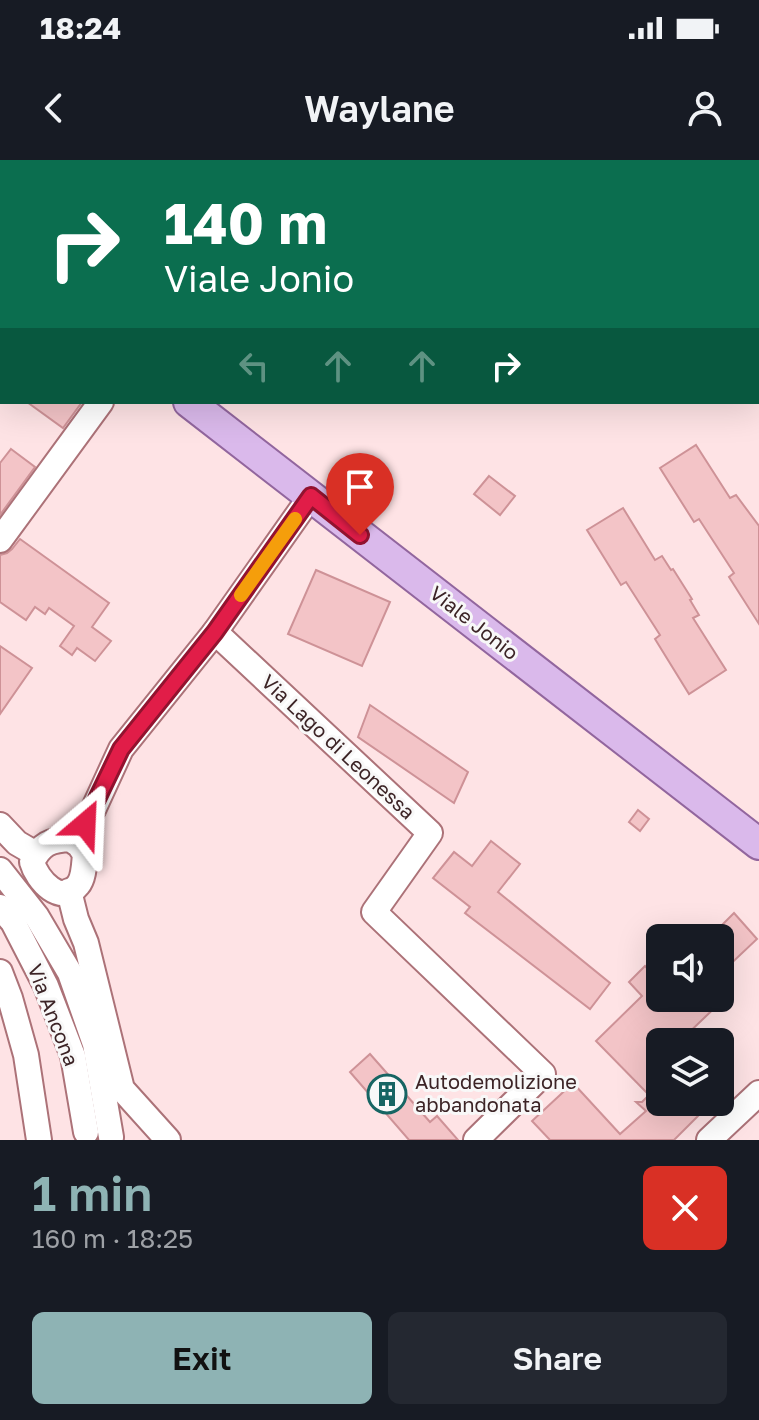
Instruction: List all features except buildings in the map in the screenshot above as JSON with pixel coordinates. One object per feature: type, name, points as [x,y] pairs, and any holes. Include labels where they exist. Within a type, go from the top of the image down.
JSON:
[{"type":"main road","name":"Viale Jonio","points":[[192,404],[759,844]]},
{"type":"main road","name":"Viale Jonio","points":[[220,404],[759,825]]},
{"type":"street","points":[[0,540],[100,404]]},
{"type":"street","points":[[75,841],[121,749],[215,632],[311,496]]},
{"type":"street","name":"Via Lago di Leonessa","points":[[215,632],[430,833],[374,912],[543,1074],[476,1140]]},
{"type":"street","points":[[0,825],[17,843],[36,854]]},
{"type":"street","points":[[53,841],[75,841],[85,854],[81,883],[69,891],[56,893],[33,868],[32,862],[44,845],[53,841]]},
{"type":"street","name":"Via Ancona","points":[[0,870],[37,917],[70,973],[95,1044],[111,1137]]},
{"type":"street","points":[[69,891],[86,943],[122,1089],[168,1140]]},
{"type":"street","name":"Via Ancona","points":[[0,907],[13,922],[46,986],[73,1056],[86,1132]]},
{"type":"street","name":"Via Ancona","points":[[0,972],[5,1005],[26,1055],[39,1140]]},
{"type":"street","points":[[709,1140],[759,1093]]},
{"type":"slow traffic","points":[[241,595],[295,519]]},
{"type":"place","name":"Autodemolizione abbandonata","points":[[387,1094]]},
{"type":"route","points":[[85,824],[121,749],[215,632],[311,496],[360,535]]}]
